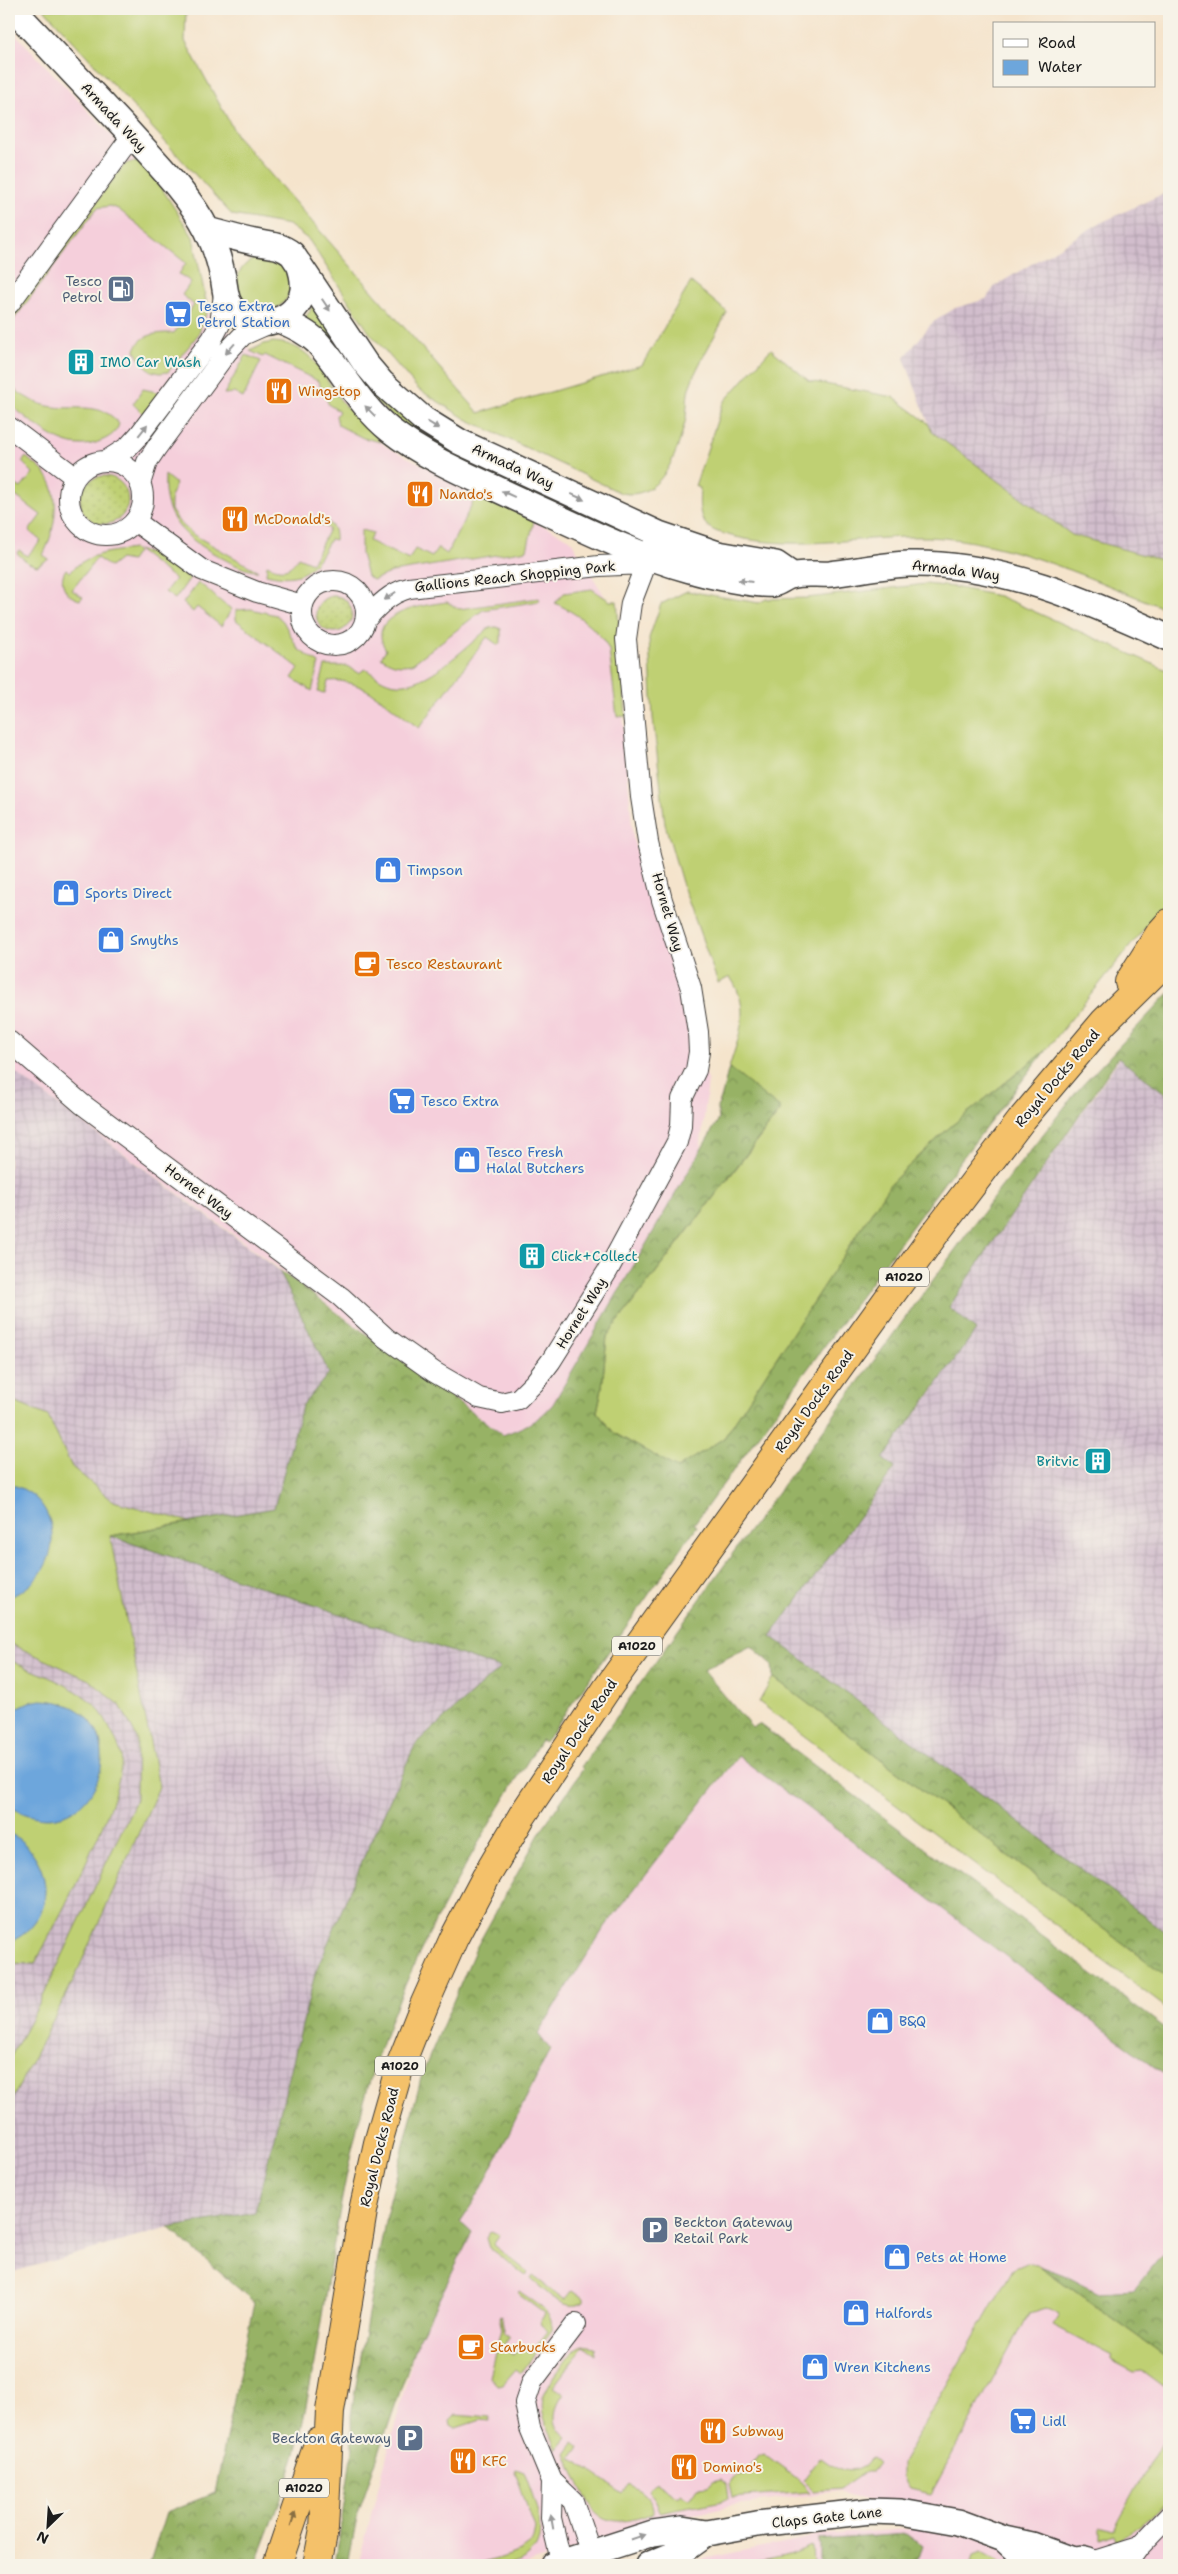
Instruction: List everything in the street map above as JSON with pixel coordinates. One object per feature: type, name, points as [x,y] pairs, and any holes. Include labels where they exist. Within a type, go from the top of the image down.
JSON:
[{"type":"highway","name":"Royal Docks Road","points":[[1104,1022],[1160,933],[1169,922]]},
{"type":"highway","name":"Royal Docks Road","points":[[318,2563],[324,2529],[330,2411],[363,2211],[378,2143],[400,2066],[454,1938],[486,1877],[562,1754],[951,1213],[1023,1118],[1104,1022],[1169,958]]},
{"type":"highway","name":"Royal Docks Road","points":[[277,2565],[330,2411]]},
{"type":"street","name":"Armada Way","points":[[13,9],[132,136],[180,191],[207,230],[229,305],[247,320],[274,321],[294,326],[316,341],[366,408],[406,441],[429,456],[647,560],[721,578],[772,584],[792,575],[827,574],[881,565],[912,564],[987,572],[1020,580],[1102,608],[1169,638]]},
{"type":"street","points":[[9,304],[132,136]]},
{"type":"street","name":"Armada Way","points":[[207,230],[257,243],[270,243],[292,254],[365,363],[388,389],[423,419],[460,442],[659,534],[718,554],[776,564],[792,575]]},
{"type":"street","points":[[257,243],[241,249],[229,261],[224,285],[220,324],[212,339],[139,434],[128,447],[106,461],[89,466],[76,477],[68,498],[76,520],[84,528],[105,535],[122,532],[135,521],[142,503],[140,484],[148,462],[157,447],[226,352],[243,335],[290,313],[301,296],[303,277],[299,264]]},
{"type":"street","points":[[9,427],[76,477]]},
{"type":"street","points":[[106,461],[126,468],[140,484]]},
{"type":"street","points":[[135,521],[202,570],[257,592],[303,604],[313,589],[330,581],[340,582],[357,591],[366,609],[366,619]]},
{"type":"street","name":"Hornet Way","points":[[9,1040],[82,1104],[341,1297],[386,1338],[434,1372],[480,1398],[502,1403],[518,1399],[535,1382],[577,1322],[672,1151],[681,1126],[682,1099],[696,1070],[699,1052],[695,1006],[662,900],[648,842],[641,797],[626,639],[631,603],[659,534]]},
{"type":"street","name":"Gallions Reach Shopping Park","points":[[303,604],[304,624],[309,633],[325,644],[335,645],[354,638],[359,633],[366,619],[386,598],[396,592],[409,588],[647,560]]},
{"type":"street","points":[[576,2324],[532,2382],[525,2403],[530,2428],[552,2481],[573,2501],[594,2559]]},
{"type":"street","points":[[552,2481],[550,2518],[559,2564]]},
{"type":"street","name":"Claps Gate Lane","points":[[559,2564],[594,2559],[652,2532],[682,2529],[707,2533],[757,2524],[870,2511],[901,2512],[958,2522],[1004,2539]]},
{"type":"street","points":[[1126,2565],[1139,2546],[1169,2516]]},
{"type":"street","name":"Claps Gate Lane","points":[[652,2564],[682,2551],[707,2533]]},
{"type":"street","points":[[1004,2539],[1032,2545],[1080,2563],[1139,2546]]},
{"type":"street","points":[[1004,2539],[1032,2565]]},
{"type":"shaded area","points":[[9,27],[139,165],[196,253],[208,314],[250,349],[264,344],[280,342],[297,347],[385,446],[570,539],[615,616],[633,839],[708,1081],[700,1152],[553,1404],[543,1416],[528,1425],[504,1435],[9,1068]]},
{"type":"shaded area","points":[[1169,191],[1169,562],[1072,535],[932,432],[904,358],[932,323],[955,308],[986,299],[995,286],[1098,224]]},
{"type":"shaded area","points":[[1119,1059],[1169,1096],[1169,1935],[771,1636],[895,1469],[883,1459],[936,1387],[949,1307]]},
{"type":"shaded area","points":[[9,1068],[279,1270],[648,1557],[315,1974],[255,2212],[169,2228],[9,2273]]},
{"type":"shaded area","points":[[739,1756],[1169,2078],[1169,2246],[1135,2290],[1097,2292],[1065,2275],[1042,2267],[1169,2359],[1169,2549],[1159,2565],[671,2565],[824,2535],[923,2528],[840,2491],[729,2506],[652,2523],[525,2565],[358,2565],[416,2345],[472,2234],[460,2222],[481,2192],[550,2049],[538,2034],[604,1928]]},
{"type":"green space","points":[[44,9],[186,9],[185,41],[237,136],[479,413],[642,365],[691,282],[727,312],[689,388],[686,417],[681,438],[671,463],[664,474],[646,490],[635,494],[621,493],[466,419],[418,389],[369,332],[309,240],[289,225],[232,215]]},
{"type":"green space","points":[[142,162],[159,184],[193,237],[206,301],[206,314],[198,335],[168,372],[151,371],[139,359],[135,350],[141,340],[146,337],[156,334],[174,333],[194,305],[182,295],[191,282],[179,274],[186,263],[118,209],[110,206],[97,208],[9,326],[9,319],[116,175],[125,164]]},
{"type":"green space","points":[[259,257],[269,257],[279,261],[287,269],[291,284],[287,299],[279,307],[269,311],[259,311],[249,307],[241,299],[237,289],[237,279],[241,269],[249,261]]},
{"type":"green space","points":[[314,305],[372,386],[589,512],[586,518],[466,464],[421,438],[400,423],[361,387],[303,321]]},
{"type":"green space","points":[[273,342],[298,348],[315,362],[343,403],[381,442],[363,438],[338,425],[336,416],[339,411],[329,405],[318,381],[265,355],[263,357],[250,351]]},
{"type":"green space","points":[[771,349],[809,381],[893,397],[928,423],[932,432],[1072,535],[1169,562],[1169,610],[1051,563],[991,545],[928,537],[796,543],[770,542],[744,539],[711,529],[706,525],[701,514],[700,488],[695,486],[723,403]]},
{"type":"green space","points":[[246,355],[261,361],[243,398],[234,393],[224,394]]},
{"type":"green space","points":[[9,385],[24,396],[42,404],[54,407],[89,408],[106,412],[119,424],[118,427],[108,437],[90,444],[77,445],[65,442],[41,429],[9,404]]},
{"type":"green space","points":[[143,389],[157,392],[158,396],[143,414],[133,404]]},
{"type":"green space","points":[[26,457],[45,473],[52,485],[54,495],[55,516],[53,527],[43,555],[49,559],[37,566],[28,563],[17,553],[19,550],[27,556],[41,541],[29,531],[41,515],[9,491],[9,481],[21,488],[33,473],[22,462]]},
{"type":"green space","points":[[165,475],[176,484],[171,495],[171,510],[179,522],[194,535],[258,571],[230,563],[197,543],[178,526],[167,504]]},
{"type":"green space","points":[[104,476],[113,478],[121,483],[126,491],[128,500],[126,509],[121,517],[113,522],[104,524],[95,522],[87,517],[82,509],[80,500],[82,491],[87,483],[95,478]]},
{"type":"green space","points":[[478,492],[534,521],[527,550],[392,572],[373,580],[367,576],[361,554],[361,530],[373,533],[369,541],[409,560],[415,549],[432,557],[438,548],[447,554]]},
{"type":"green space","points":[[320,519],[332,526],[335,532],[335,540],[330,539],[313,566],[299,575],[290,577],[266,574],[267,565],[277,569],[289,568],[298,557],[312,563],[329,529],[316,522]]},
{"type":"green space","points":[[134,549],[137,552],[131,561],[120,559],[110,567],[97,558],[72,590],[83,597],[80,600],[71,596],[64,588],[62,579],[66,569],[70,572],[84,561],[99,554]]},
{"type":"green space","points":[[137,550],[153,554],[190,578],[175,599],[165,592],[175,579]]},
{"type":"green space","points":[[198,583],[232,609],[221,626],[197,607],[193,612],[183,603]]},
{"type":"green space","points":[[926,584],[954,587],[999,596],[1169,671],[1169,898],[1046,1050],[950,1127],[890,1184],[724,1438],[676,1469],[614,1433],[597,1412],[602,1388],[607,1336],[781,1110],[729,1068],[742,1022],[741,1000],[730,977],[718,983],[683,886],[665,824],[653,718],[649,638],[661,604],[687,591],[759,603],[766,599],[807,598]]},
{"type":"green space","points":[[592,589],[610,601],[617,601],[626,716],[617,717],[609,650],[605,642],[586,622],[555,603],[564,593]]},
{"type":"green space","points":[[334,596],[347,601],[352,614],[347,627],[334,632],[321,627],[316,614],[321,601]]},
{"type":"green space","points":[[539,598],[540,601],[483,610],[412,664],[395,664],[381,657],[386,650],[381,637],[383,627],[389,619],[399,613],[447,602],[459,609]]},
{"type":"green space","points":[[251,609],[276,615],[283,621],[298,649],[319,663],[312,691],[292,678],[299,668],[236,620],[236,610]]},
{"type":"green space","points":[[496,627],[501,629],[501,641],[498,645],[487,637],[419,728],[376,696],[353,684],[341,681],[328,681],[325,693],[318,692],[325,666],[347,666],[359,673],[365,669],[384,680],[396,684],[407,684],[420,680],[458,655],[489,628]]},
{"type":"green space","points":[[1169,993],[1169,1096],[1118,1058],[949,1307],[976,1330],[883,1459],[895,1468],[771,1636],[1169,1935],[1169,1978],[773,1677],[772,1664],[751,1646],[703,1670],[752,1728],[759,1724],[1169,2031],[1169,2078],[738,1756],[604,1928],[538,2034],[550,2049],[480,2192],[460,2222],[472,2233],[416,2345],[358,2513],[348,2565],[335,2565],[352,2451],[351,2415],[386,2216],[422,2074],[476,1948],[542,1829],[583,1769],[581,1767],[733,1553],[999,1190],[1078,1090]]},
{"type":"green space","points":[[1046,1050],[960,1161],[694,1524],[697,1526],[545,1742],[541,1740],[471,1855],[429,1934],[392,2016],[363,2105],[351,2152],[299,2440],[286,2486],[256,2565],[149,2565],[166,2512],[215,2493],[254,2302],[169,2228],[255,2212],[315,1974],[363,1859],[415,1745],[500,1668],[110,1536],[274,1508],[302,1406],[329,1373],[279,1270],[503,1435],[537,1419],[553,1404],[719,1119],[717,1107],[729,1068],[781,1109],[607,1336],[602,1388],[597,1412],[614,1433],[677,1468],[724,1438],[890,1184],[950,1127]]},
{"type":"green space","points":[[9,1400],[48,1416],[72,1467],[113,1501],[190,1522],[110,1536],[159,1787],[74,1979],[9,2106],[9,2060],[41,2001],[136,1800],[137,1738],[120,1705],[89,1680],[9,1643]]},
{"type":"green space","points":[[9,1660],[66,1685],[87,1698],[102,1715],[114,1736],[121,1754],[120,1772],[114,1796],[102,1826],[73,1890],[35,1964],[9,1963]]},
{"type":"green space","points":[[773,1677],[1169,1978],[1169,2010],[759,1702]]},
{"type":"green space","points":[[491,2231],[500,2235],[493,2245],[528,2272],[525,2275],[489,2248],[486,2238]]},
{"type":"green space","points":[[1169,2246],[1169,2359],[1040,2266],[1064,2275],[1097,2292],[1134,2290]]},
{"type":"green space","points":[[1027,2263],[1037,2264],[1169,2359],[1169,2391],[1142,2371],[1134,2372],[1111,2360],[1113,2356],[1053,2325],[1059,2315],[1045,2308],[1029,2313],[931,2494],[910,2489],[902,2477],[902,2463],[1013,2269]]},
{"type":"green space","points":[[533,2276],[565,2300],[573,2290],[584,2298],[584,2302],[570,2305],[556,2300],[531,2279]]},
{"type":"green space","points":[[519,2291],[546,2312],[552,2323],[552,2330],[521,2373],[516,2369],[503,2384],[497,2385],[490,2377],[502,2329],[499,2317],[501,2316],[505,2333],[510,2337],[502,2347],[513,2355],[521,2345],[531,2353],[548,2331],[539,2323],[545,2314],[518,2294]]},
{"type":"green space","points":[[584,2345],[594,2347],[595,2354],[584,2346],[553,2387],[564,2394],[557,2406],[555,2417],[558,2428],[567,2438],[557,2450],[543,2415],[543,2398],[553,2379],[569,2357],[577,2348]]},
{"type":"green space","points":[[456,2414],[491,2417],[490,2421],[480,2420],[456,2428],[451,2425],[450,2420]]},
{"type":"green space","points":[[574,2443],[579,2447],[571,2458],[623,2493],[630,2484],[649,2500],[653,2513],[633,2520],[617,2521],[605,2518],[595,2510],[581,2487],[566,2454]]},
{"type":"green space","points":[[1161,2443],[1169,2450],[1169,2499],[1144,2522],[1124,2536],[1116,2540],[1114,2534],[1101,2539],[1101,2526],[1114,2530]]},
{"type":"green space","points":[[763,2454],[801,2482],[810,2492],[732,2498],[729,2485],[735,2476],[744,2474],[758,2456]]},
{"type":"green space","points":[[821,2457],[839,2468],[849,2471],[862,2467],[872,2458],[878,2463],[872,2471],[866,2471],[840,2489],[814,2491],[803,2480]]},
{"type":"green space","points":[[516,2469],[524,2472],[534,2499],[540,2528],[538,2541],[533,2552],[522,2560],[505,2565],[478,2565],[521,2551],[532,2543],[535,2529],[515,2472]]},
{"type":"green space","points":[[721,2480],[726,2484],[728,2499],[660,2512],[648,2490],[656,2482],[678,2497],[680,2494],[688,2499],[691,2498],[698,2488],[709,2487],[713,2482]]},
{"type":"green space","points":[[906,2534],[922,2546],[916,2565],[819,2565],[819,2540]]},
{"type":"green space","points":[[812,2546],[813,2565],[716,2565],[716,2563],[741,2563],[777,2558]]},
{"type":"green space","points":[[982,2552],[1005,2565],[975,2565],[972,2561],[974,2555]]},
{"type":"water","points":[[9,1484],[28,1492],[41,1505],[50,1520],[52,1538],[49,1556],[41,1572],[28,1587],[9,1597]]},
{"type":"water","points":[[41,1700],[74,1708],[94,1726],[102,1750],[99,1775],[88,1798],[68,1813],[41,1818],[9,1806],[9,1712],[29,1702]]},
{"type":"water","points":[[9,1833],[24,1843],[35,1857],[42,1872],[45,1889],[43,1905],[37,1920],[25,1933],[9,1942]]},
{"type":"place","name":"Tesco Petrol","points":[[121,289]]},
{"type":"place","name":"Tesco Extra Petrol Station","points":[[178,314]]},
{"type":"place","name":"IMO Car Wash","points":[[81,362]]},
{"type":"place","name":"Wingstop","points":[[279,391]]},
{"type":"place","name":"Nando's","points":[[420,494]]},
{"type":"place","name":"McDonald's","points":[[235,519]]},
{"type":"place","name":"Timpson","points":[[388,870]]},
{"type":"place","name":"Sports Direct","points":[[66,893]]},
{"type":"place","name":"Smyths","points":[[111,940]]},
{"type":"place","name":"Tesco Restaurant","points":[[367,964]]},
{"type":"place","name":"Tesco Extra","points":[[402,1101]]},
{"type":"place","name":"Tesco Fresh Halal Butchers","points":[[467,1160]]},
{"type":"place","name":"Click+Collect","points":[[532,1256]]},
{"type":"place","name":"Britvic","points":[[1098,1461]]},
{"type":"place","name":"B&Q","points":[[880,2021]]},
{"type":"place","name":"Beckton Gateway Retail Park","points":[[655,2230]]},
{"type":"place","name":"Pets at Home","points":[[897,2257]]},
{"type":"place","name":"Halfords","points":[[856,2313]]},
{"type":"place","name":"Starbucks","points":[[471,2347]]},
{"type":"place","name":"Wren Kitchens","points":[[815,2367]]},
{"type":"place","name":"Lidl","points":[[1023,2421]]},
{"type":"place","name":"Subway","points":[[713,2431]]},
{"type":"place","name":"Beckton Gateway","points":[[410,2438]]},
{"type":"place","name":"KFC","points":[[463,2461]]},
{"type":"place","name":"Domino's","points":[[684,2467]]}]
